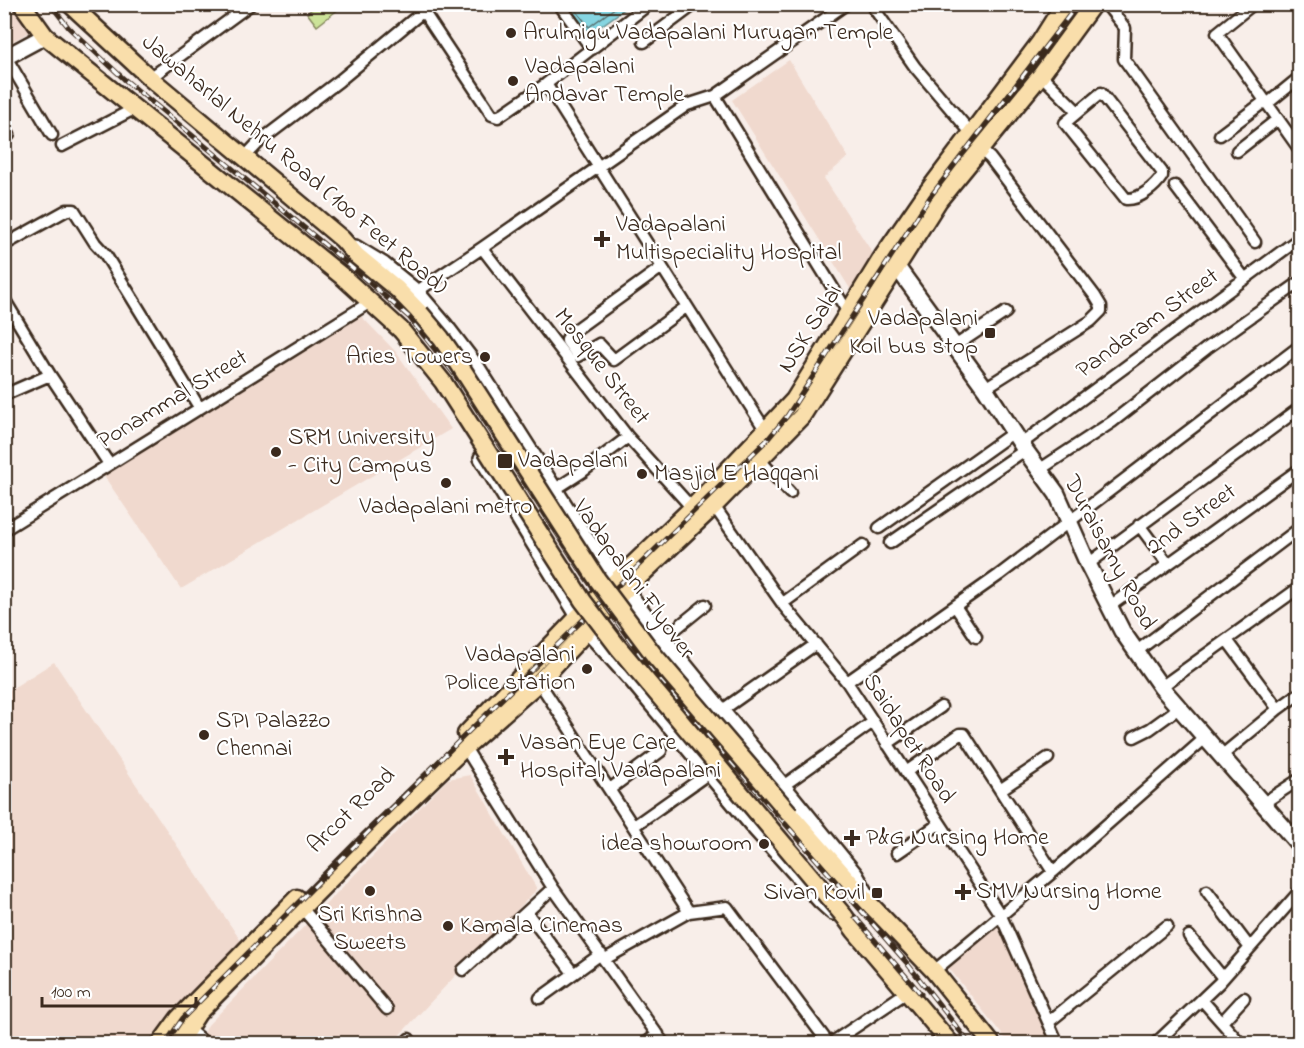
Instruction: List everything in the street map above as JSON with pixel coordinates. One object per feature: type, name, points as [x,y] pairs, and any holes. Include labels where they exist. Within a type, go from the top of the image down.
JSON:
[{"type":"main road","points":[[22,4],[45,36],[322,262]]},
{"type":"main road","name":"NSK Salai","points":[[621,585],[794,400],[883,256],[925,195],[976,142],[1064,4]]},
{"type":"main road","points":[[584,623],[621,585],[714,506],[802,416],[976,142],[1041,75],[1089,10],[1070,4]]},
{"type":"main road","name":"Jawaharlal Nehru Road (100 Feet Road)","points":[[80,7],[150,78],[342,239]]},
{"type":"main road","name":"Vadapalani Flyover","points":[[342,239],[357,256],[397,289],[441,338],[597,579],[654,655],[789,814],[864,898],[934,971],[992,1044]]},
{"type":"main road","name":"Vadapalani Flyover","points":[[322,262],[343,277],[401,330],[429,364],[583,602],[625,656],[855,931]]},
{"type":"main road","name":"Arcot Road","points":[[427,778],[539,682],[584,623]]},
{"type":"main road","name":"Arcot Road","points":[[160,1044],[179,1018],[241,953],[427,778],[584,623]]},
{"type":"main road","name":"Arcot Road","points":[[178,1044],[211,1000],[302,908],[348,854]]},
{"type":"main road","points":[[855,931],[951,1044]]},
{"type":"street","points":[[150,78],[251,4]]},
{"type":"street","points":[[559,4],[592,49]]},
{"type":"street","points":[[245,157],[260,141],[427,8],[492,115],[498,117],[546,84],[649,4]]},
{"type":"street","points":[[644,42],[695,4]]},
{"type":"street","points":[[416,292],[687,105],[715,96],[846,4]]},
{"type":"street","points":[[871,4],[915,67],[990,158],[1101,306],[1101,311],[1091,321],[985,388]]},
{"type":"street","points":[[1106,4],[1125,28],[1124,59],[1256,242]]},
{"type":"street","points":[[1252,4],[1217,33],[1299,150]]},
{"type":"street","points":[[45,36],[5,57],[52,135]]},
{"type":"street","points":[[1041,75],[1078,112]]},
{"type":"street","points":[[1221,135],[1299,77]]},
{"type":"street","points":[[546,84],[766,431]]},
{"type":"street","points":[[1101,93],[1162,172],[1158,182],[1141,195],[1131,200],[1126,199],[1065,123],[1078,112],[1101,93]]},
{"type":"street","points":[[715,96],[849,314]]},
{"type":"street","points":[[62,146],[134,109]]},
{"type":"street","points":[[1238,151],[1278,119]]},
{"type":"street","points":[[1175,186],[1245,279]]},
{"type":"street","points":[[4,245],[68,210],[74,210],[105,254],[199,407]]},
{"type":"street","name":"Jawaharlal Nehru Road (100 Feet Road)","points":[[342,239],[383,265],[416,292],[477,368],[585,538],[663,639],[855,875],[877,912]]},
{"type":"street","name":"Pandaram Street","points":[[1020,442],[1298,243]]},
{"type":"street","name":"Mosque Street","points":[[482,248],[628,437],[692,508]]},
{"type":"street","name":"Duraisamy Road","points":[[883,256],[897,267],[955,346],[1038,470],[1057,494],[1088,564],[1122,631],[1161,687],[1299,846]]},
{"type":"street","points":[[322,262],[364,306],[396,333],[446,400],[584,623],[756,829],[813,893],[855,931]]},
{"type":"street","points":[[662,267],[572,333],[567,342],[578,356],[599,344],[614,360],[686,307]]},
{"type":"street","points":[[1038,470],[1112,422],[1207,348],[1299,282]]},
{"type":"street","points":[[4,298],[8,313],[109,464]]},
{"type":"street","name":"Ponammal Street","points":[[4,530],[364,306]]},
{"type":"street","points":[[955,346],[1006,312]]},
{"type":"street","points":[[846,682],[999,575],[1299,346]]},
{"type":"street","points":[[4,395],[50,375]]},
{"type":"street","points":[[1088,564],[1299,408]]},
{"type":"street","points":[[554,490],[628,437]]},
{"type":"street","points":[[879,528],[1020,442]]},
{"type":"street","points":[[890,543],[1020,442]]},
{"type":"street","points":[[759,459],[790,493]]},
{"type":"street","name":"2nd Street","points":[[1110,606],[1299,469]]},
{"type":"street","name":"Saidapet Road","points":[[714,506],[783,603],[846,682],[1001,916],[1050,1021],[1058,1044]]},
{"type":"street","points":[[1139,525],[1168,564]]},
{"type":"street","points":[[1140,657],[1137,651],[1299,528]]},
{"type":"street","points":[[546,563],[585,538]]},
{"type":"street","points":[[783,603],[863,545]]},
{"type":"street","points":[[1161,687],[1299,588]]},
{"type":"street","points":[[663,639],[705,606]]},
{"type":"street","points":[[955,606],[976,637]]},
{"type":"street","points":[[1227,640],[1278,709]]},
{"type":"street","points":[[722,711],[816,644]]},
{"type":"street","points":[[539,682],[689,912]]},
{"type":"street","points":[[669,725],[707,693]]},
{"type":"street","points":[[1220,757],[1299,693]]},
{"type":"street","points":[[887,744],[941,707]]},
{"type":"street","points":[[1134,737],[1150,729],[1179,708]]},
{"type":"street","points":[[783,786],[873,722]]},
{"type":"street","points":[[906,772],[964,734],[1053,872]]},
{"type":"street","points":[[934,971],[1053,872],[1204,739]]},
{"type":"street","points":[[463,749],[469,754],[553,888],[664,1044]]},
{"type":"street","points":[[610,789],[661,751]]},
{"type":"street","points":[[1000,790],[1048,758]]},
{"type":"street","points":[[634,826],[709,773]]},
{"type":"street","points":[[1262,804],[1299,779]]},
{"type":"street","points":[[897,853],[939,824]]},
{"type":"street","points":[[463,970],[553,888]]},
{"type":"street","points":[[1207,891],[1250,948]]},
{"type":"street","points":[[1155,1044],[1223,978],[1299,891]]},
{"type":"street","points":[[540,998],[573,973],[689,912],[727,907],[829,1044],[907,992]]},
{"type":"street","points":[[302,908],[387,1009]]},
{"type":"street","points":[[527,914],[573,973]]},
{"type":"street","points":[[1050,1021],[1167,926]]},
{"type":"street","points":[[1189,936],[1223,978]]},
{"type":"street","points":[[1222,1023],[1244,998]]},
{"type":"street","points":[[1202,1000],[1241,1044]]},
{"type":"street","points":[[188,1029],[206,1044]]},
{"type":"street","points":[[645,1044],[658,1034]]},
{"type":"shaded area","points":[[5,4],[10,5],[30,32],[5,45]]},
{"type":"shaded area","points":[[789,60],[848,157],[824,178],[881,266],[859,303],[732,100]]},
{"type":"shaded area","name":"SRM University - City Campus","points":[[359,314],[396,352],[451,429],[181,589],[104,476]]},
{"type":"shaded area","points":[[54,662],[241,941],[167,1023],[153,1043],[5,1044],[5,693]]},
{"type":"shaded area","points":[[470,775],[537,889],[392,1043],[199,1044],[208,1025],[448,779]]},
{"type":"shaded area","points":[[997,927],[1053,1043],[1009,1043],[948,967]]},
{"type":"green space","points":[[318,4],[344,5],[317,26],[307,13]]},
{"type":"water","points":[[564,5],[630,5],[587,36]]},
{"type":"railway","points":[[50,4],[69,28],[124,79],[409,317],[455,375],[583,574],[651,670],[906,962],[970,1044]]},
{"type":"railway","points":[[165,1044],[183,1018],[458,742],[768,439],[787,416],[930,197],[1078,4]]},
{"type":"railway","points":[[855,917],[921,994]]},
{"type":"place","name":"Arulmigu Vadapalani Murugan Temple","points":[[511,33]]},
{"type":"place","name":"Vadapalani Andavar Temple","points":[[513,81]]},
{"type":"place","name":"Vadapalani Multispeciality Hospital","points":[[602,239]]},
{"type":"place","name":"Vadapalani Koil bus stop","points":[[990,333]]},
{"type":"place","name":"Aries Towers","points":[[485,357]]},
{"type":"place","name":"SRM University - City Campus","points":[[276,452]]},
{"type":"place","name":"Vadapalani","points":[[505,461]]},
{"type":"place","name":"Masjid E Haqqani","points":[[642,474]]},
{"type":"place","name":"Vadapalani metro","points":[[446,483]]},
{"type":"place","name":"Vadapalani Police station","points":[[587,669]]},
{"type":"place","name":"SPI Palazzo Chennai","points":[[204,735]]},
{"type":"place","name":"Vasan Eye Care Hospital, Vadapalani","points":[[506,757]]},
{"type":"place","name":"P&G Nursing Home","points":[[852,838]]},
{"type":"place","name":"idea showroom","points":[[764,844]]},
{"type":"place","name":"Sri Krishna Sweets","points":[[370,891]]},
{"type":"place","name":"SMV Nursing Home","points":[[963,892]]},
{"type":"place","name":"Sivan Kovil","points":[[877,893]]},
{"type":"place","name":"Kamala Cinemas","points":[[448,926]]}]
